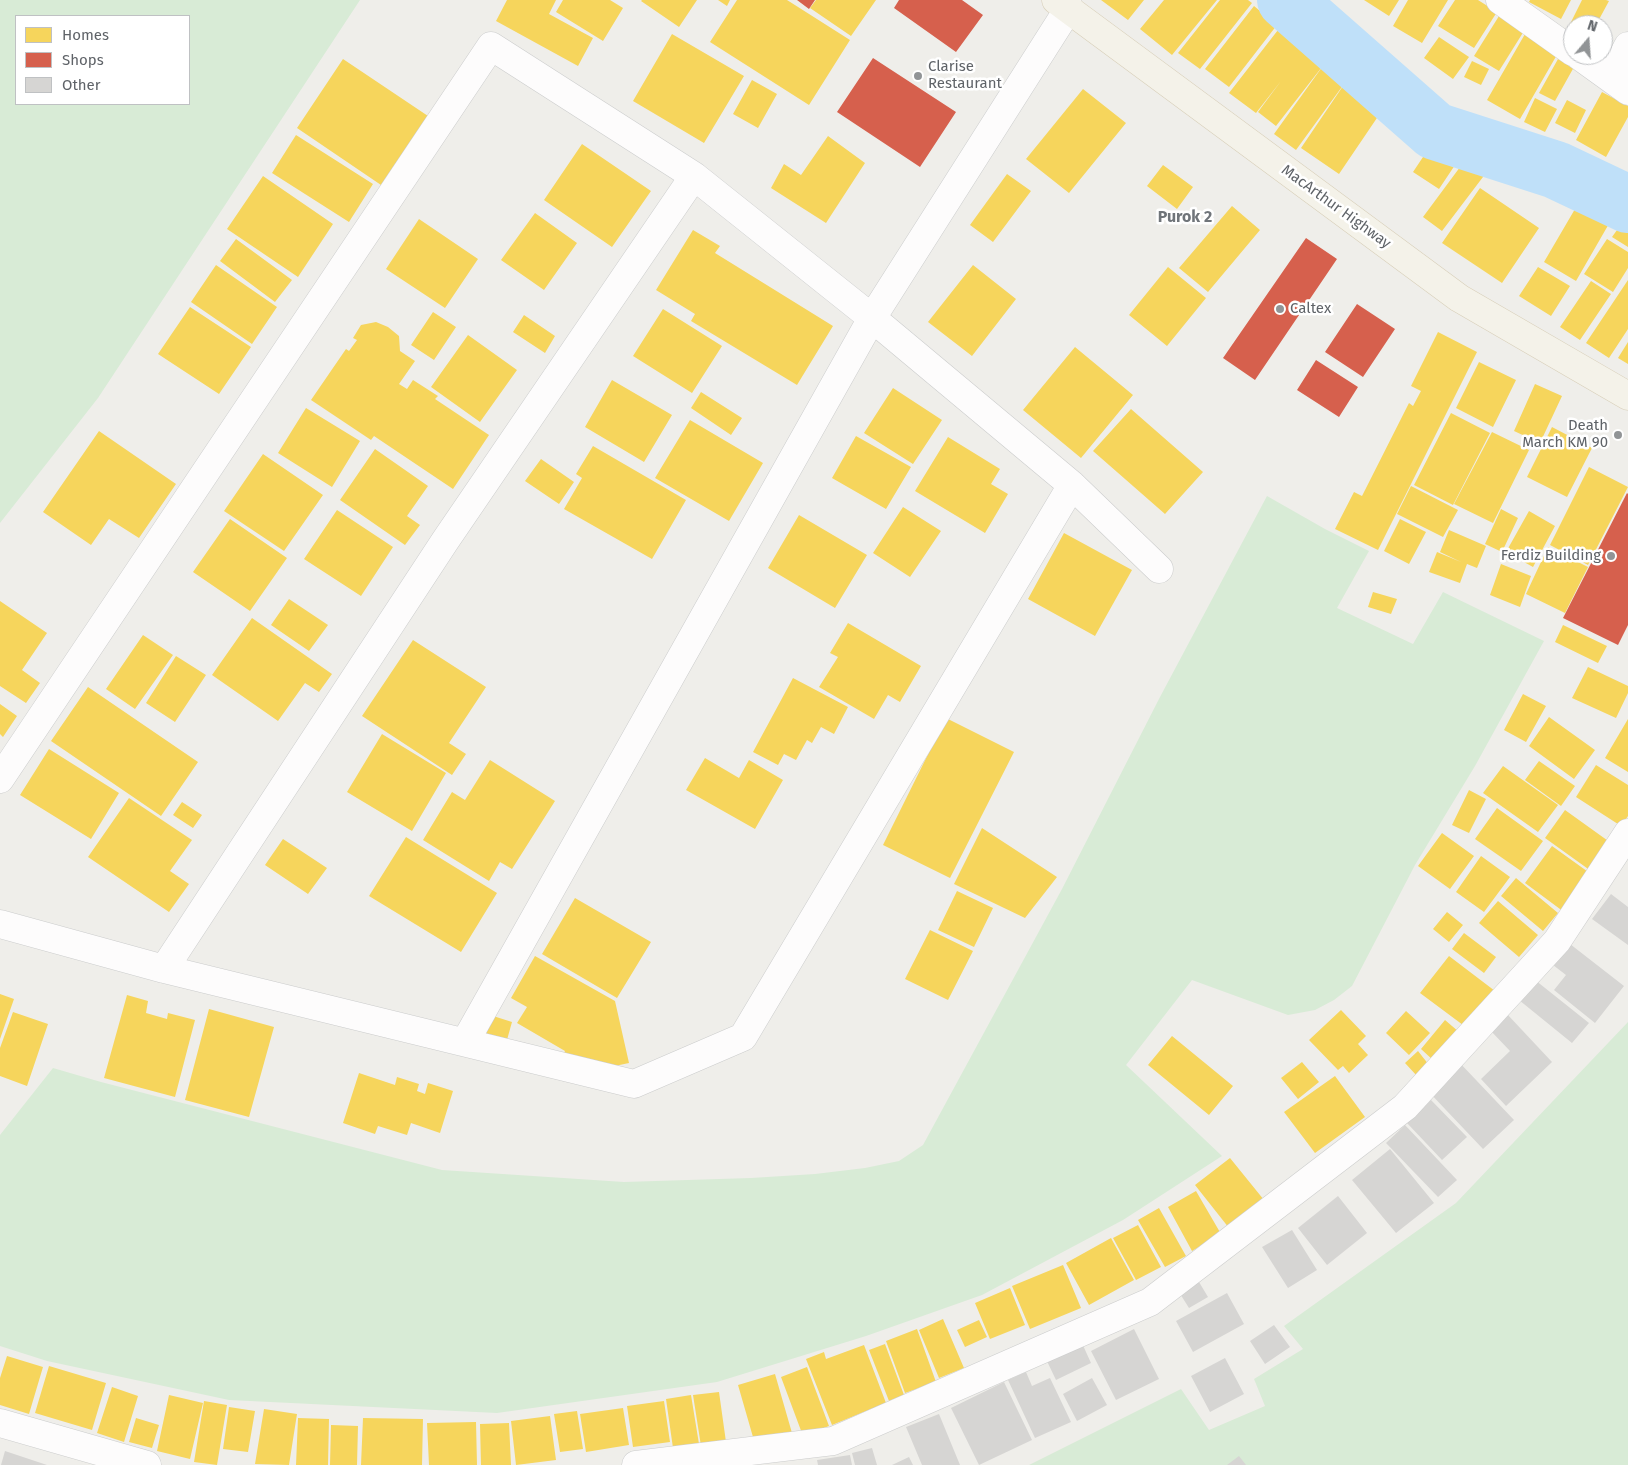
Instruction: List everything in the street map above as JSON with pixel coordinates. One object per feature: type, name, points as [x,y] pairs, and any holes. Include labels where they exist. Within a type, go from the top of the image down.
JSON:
[{"type":"main road","name":"MacArthur Highway","points":[[1062,4],[1459,298],[1628,396]]},
{"type":"street","points":[[1500,0],[1563,45]]},
{"type":"street","points":[[464,1042],[872,318],[1062,4]]},
{"type":"street","points":[[0,779],[491,46],[694,176],[872,318],[1072,485],[1159,569]]},
{"type":"street","points":[[1592,65],[1620,85],[1628,46]]},
{"type":"street","points":[[164,969],[445,541],[694,176]]},
{"type":"street","points":[[0,924],[164,969],[634,1084],[743,1037],[1072,485]]},
{"type":"street","points":[[636,1465],[833,1441],[1150,1302],[1405,1107],[1557,941],[1628,833]]},
{"type":"street","points":[[0,1423],[147,1465]]},
{"type":"green space","points":[[0,0],[360,0],[98,398],[0,523]]},
{"type":"green space","points":[[1267,496],[1325,529],[1369,551],[1337,608],[1413,644],[1443,592],[1544,641],[1475,766],[1415,865],[1352,986],[1334,1000],[1315,1010],[1288,1015],[1192,980],[1126,1065],[1222,1156],[1123,1220],[982,1295],[866,1336],[717,1382],[497,1413],[229,1400],[47,1361],[0,1346],[0,1135],[53,1068],[442,1170],[624,1182],[751,1178],[815,1174],[865,1168],[899,1161],[923,1145],[1062,889],[1160,697]]},
{"type":"green space","points":[[1628,1022],[1628,1465],[1029,1465],[1181,1389],[1209,1430],[1265,1406],[1254,1379],[1303,1349],[1284,1326],[1456,1203]]},
{"type":"building: Homes","points":[[507,0],[556,0],[549,14],[593,38],[578,66],[496,21]]},
{"type":"building: Homes","points":[[563,0],[610,0],[623,8],[603,41],[556,12]]},
{"type":"building: Homes","points":[[642,0],[697,0],[679,27]]},
{"type":"building: Homes","points":[[718,0],[730,0],[727,6]]},
{"type":"building: Homes","points":[[737,0],[787,0],[850,40],[809,105],[710,42]]},
{"type":"building: Homes","points":[[816,0],[876,0],[851,36],[810,8]]},
{"type":"building: Homes","points":[[1101,0],[1144,0],[1128,20]]},
{"type":"building: Homes","points":[[1164,0],[1217,0],[1172,55],[1140,29]]},
{"type":"building: Homes","points":[[1220,0],[1248,0],[1252,3],[1200,69],[1178,53]]},
{"type":"building: Homes","points":[[1364,0],[1399,0],[1389,16]]},
{"type":"building: Homes","points":[[1408,0],[1448,0],[1422,43],[1393,26]]},
{"type":"building: Homes","points":[[1455,0],[1478,0],[1497,12],[1474,48],[1438,26]]},
{"type":"building: Homes","points":[[1530,0],[1571,0],[1561,19],[1529,2]]},
{"type":"building: Homes","points":[[1582,0],[1609,1],[1601,15],[1574,15]]},
{"type":"building: Homes","points":[[1254,6],[1277,25],[1229,87],[1205,69]]},
{"type":"building: Homes","points":[[1499,16],[1524,31],[1499,71],[1474,56]]},
{"type":"building: Homes","points":[[1285,21],[1352,73],[1296,150],[1274,134],[1325,63],[1276,126],[1258,112],[1281,81],[1256,113],[1229,93]]},
{"type":"building: Homes","points":[[672,34],[744,76],[704,143],[633,101]]},
{"type":"building: Homes","points":[[1525,34],[1558,53],[1520,119],[1487,100]]},
{"type":"building: Homes","points":[[1439,37],[1469,57],[1453,79],[1424,58]]},
{"type":"building: Homes","points":[[343,59],[428,116],[381,185],[297,128]]},
{"type":"building: Homes","points":[[1558,59],[1563,62],[1563,65],[1574,67],[1555,101],[1539,93]]},
{"type":"building: Homes","points":[[1472,61],[1489,69],[1481,85],[1464,77]]},
{"type":"building: Homes","points":[[752,80],[777,94],[758,128],[733,114]]},
{"type":"building: Homes","points":[[1343,86],[1381,112],[1339,174],[1301,148]]},
{"type":"building: Homes","points":[[1083,89],[1126,123],[1069,193],[1026,159]]},
{"type":"building: Homes","points":[[1602,92],[1628,106],[1628,117],[1606,157],[1576,140]]},
{"type":"building: Homes","points":[[1535,98],[1557,109],[1545,132],[1524,122]]},
{"type":"building: Homes","points":[[1567,100],[1586,110],[1575,133],[1555,123]]},
{"type":"building: Homes","points":[[296,135],[373,184],[349,222],[272,173]]},
{"type":"building: Homes","points":[[828,136],[865,163],[826,223],[771,188],[784,164],[801,175]]},
{"type":"building: Homes","points":[[582,144],[651,191],[612,247],[544,200]]},
{"type":"building: Homes","points":[[1431,145],[1457,162],[1439,189],[1413,172]]},
{"type":"building: Homes","points":[[1466,159],[1486,173],[1442,231],[1423,217]]},
{"type":"building: Homes","points":[[1163,165],[1193,187],[1177,209],[1147,186]]},
{"type":"building: Homes","points":[[1007,174],[1031,191],[993,242],[970,225]]},
{"type":"building: Homes","points":[[263,176],[333,224],[298,277],[227,229]]},
{"type":"building: Homes","points":[[1480,188],[1539,228],[1502,283],[1442,243]]},
{"type":"building: Homes","points":[[1582,197],[1614,215],[1576,281],[1544,262]]},
{"type":"building: Homes","points":[[1232,206],[1260,230],[1208,292],[1179,268]]},
{"type":"building: Homes","points":[[535,213],[577,243],[544,290],[501,260]]},
{"type":"building: Homes","points":[[1628,217],[1628,247],[1612,237]]},
{"type":"building: Homes","points":[[419,219],[478,259],[445,308],[386,269]]},
{"type":"building: Homes","points":[[693,230],[720,246],[715,253],[833,326],[797,385],[691,321],[695,314],[656,290]]},
{"type":"building: Homes","points":[[236,239],[292,280],[275,302],[220,261]]},
{"type":"building: Homes","points":[[1607,239],[1628,252],[1628,268],[1613,292],[1584,274]]},
{"type":"building: Homes","points":[[216,265],[277,307],[252,344],[191,302]]},
{"type":"building: Homes","points":[[973,265],[1016,299],[972,356],[928,322]]},
{"type":"building: Homes","points":[[1168,267],[1206,298],[1167,346],[1129,315]]},
{"type":"building: Homes","points":[[1538,267],[1570,286],[1551,316],[1519,296]]},
{"type":"building: Homes","points":[[1628,280],[1628,329],[1609,358],[1586,343]]},
{"type":"building: Homes","points":[[1591,281],[1611,294],[1580,340],[1560,327]]},
{"type":"building: Homes","points":[[190,307],[251,347],[219,394],[158,354]]},
{"type":"building: Homes","points":[[663,309],[722,346],[692,393],[633,356]]},
{"type":"building: Homes","points":[[433,312],[456,327],[434,360],[411,345]]},
{"type":"building: Homes","points":[[524,315],[555,336],[545,353],[513,332]]},
{"type":"building: Homes","points":[[376,322],[388,327],[399,336],[400,351],[415,361],[399,384],[407,389],[413,380],[438,396],[435,399],[489,435],[453,489],[374,436],[371,440],[311,400],[346,349],[349,351],[357,340],[353,338],[361,325]]},
{"type":"building: Homes","points":[[1438,332],[1477,352],[1378,550],[1335,529],[1354,492],[1362,496],[1409,403],[1413,406],[1421,391],[1411,386]]},
{"type":"building: Homes","points":[[468,335],[517,370],[480,422],[431,387]]},
{"type":"building: Homes","points":[[1628,342],[1628,364],[1618,358]]},
{"type":"building: Homes","points":[[1075,347],[1133,395],[1081,458],[1023,410]]},
{"type":"building: Homes","points":[[1479,362],[1516,380],[1493,427],[1456,408]]},
{"type":"building: Homes","points":[[612,380],[672,415],[644,462],[585,427]]},
{"type":"building: Homes","points":[[1535,384],[1562,396],[1540,443],[1514,431]]},
{"type":"building: Homes","points":[[893,388],[942,420],[913,464],[864,433]]},
{"type":"building: Homes","points":[[701,392],[742,418],[731,435],[691,408]]},
{"type":"building: Homes","points":[[306,408],[360,441],[332,487],[278,453]]},
{"type":"building: Homes","points":[[1131,409],[1203,472],[1165,514],[1093,451]]},
{"type":"building: Homes","points":[[1451,413],[1490,433],[1453,505],[1414,485]]},
{"type":"building: Homes","points":[[690,420],[763,463],[729,521],[655,478]]},
{"type":"building: Homes","points":[[1552,427],[1592,448],[1567,497],[1527,477]]},
{"type":"building: Homes","points":[[99,431],[176,484],[139,538],[109,519],[91,545],[43,512]]},
{"type":"building: Homes","points":[[1492,432],[1529,450],[1493,523],[1454,504]]},
{"type":"building: Homes","points":[[856,436],[911,467],[886,509],[832,478]]},
{"type":"building: Homes","points":[[948,437],[1000,469],[991,484],[1008,494],[985,533],[915,491]]},
{"type":"building: Homes","points":[[593,446],[686,500],[652,559],[564,509],[582,478],[576,474]]},
{"type":"building: Homes","points":[[375,449],[428,486],[407,516],[420,525],[405,545],[340,500]]},
{"type":"building: Homes","points":[[263,454],[323,495],[284,551],[224,511]]},
{"type":"building: Homes","points":[[541,459],[574,482],[559,504],[525,481]]},
{"type":"building: Homes","points":[[1589,467],[1628,487],[1588,565],[1550,545]]},
{"type":"building: Homes","points":[[1411,486],[1458,510],[1443,537],[1397,514]]},
{"type":"building: Homes","points":[[903,507],[941,531],[910,577],[873,553]]},
{"type":"building: Homes","points":[[1501,509],[1518,518],[1502,552],[1485,544]]},
{"type":"building: Homes","points":[[337,510],[393,547],[361,596],[304,559]]},
{"type":"building: Homes","points":[[1529,511],[1555,526],[1533,567],[1506,552]]},
{"type":"building: Homes","points":[[799,515],[867,555],[835,608],[768,568]]},
{"type":"building: Homes","points":[[230,519],[287,558],[250,611],[193,572]]},
{"type":"building: Homes","points":[[1400,519],[1426,532],[1409,564],[1384,551]]},
{"type":"building: Homes","points":[[1449,530],[1486,546],[1477,568],[1467,564],[1460,583],[1429,572],[1437,552],[1461,562],[1440,552]]},
{"type":"building: Homes","points":[[1064,533],[1132,570],[1095,636],[1028,599]]},
{"type":"building: Homes","points":[[1548,547],[1588,567],[1565,613],[1526,594]]},
{"type":"building: Homes","points":[[1501,564],[1531,576],[1520,607],[1490,595]]},
{"type":"building: Homes","points":[[1373,592],[1397,599],[1391,614],[1368,607]]},
{"type":"building: Homes","points":[[289,599],[328,625],[309,651],[271,625]]},
{"type":"building: Homes","points":[[0,601],[47,633],[22,670],[40,683],[26,703],[0,686]]},
{"type":"building: Homes","points":[[252,618],[332,674],[319,692],[305,683],[278,721],[212,675]]},
{"type":"building: Homes","points":[[848,623],[921,666],[900,702],[888,695],[874,719],[819,687],[838,657],[830,653]]},
{"type":"building: Homes","points":[[1563,625],[1607,646],[1598,663],[1555,642]]},
{"type":"building: Homes","points":[[143,635],[173,655],[135,709],[106,689]]},
{"type":"building: Homes","points":[[413,640],[486,687],[449,743],[466,754],[452,775],[362,716]]},
{"type":"building: Homes","points":[[176,656],[206,675],[175,722],[146,703]]},
{"type":"building: Homes","points":[[1588,667],[1628,686],[1628,693],[1616,718],[1572,698]]},
{"type":"building: Homes","points":[[793,678],[848,707],[834,734],[821,727],[812,743],[807,740],[796,760],[784,754],[778,765],[753,752]]},
{"type":"building: Homes","points":[[88,687],[198,762],[161,816],[51,741]]},
{"type":"building: Homes","points":[[1523,694],[1546,706],[1526,742],[1504,730]]},
{"type":"building: Homes","points":[[0,704],[17,716],[3,737],[0,734]]},
{"type":"building: Homes","points":[[1549,717],[1595,750],[1574,779],[1529,746]]},
{"type":"building: Homes","points":[[946,718],[1014,752],[950,878],[883,845]]},
{"type":"building: Homes","points":[[1628,719],[1628,772],[1605,758]]},
{"type":"building: Homes","points":[[382,734],[446,773],[412,831],[347,792]]},
{"type":"building: Homes","points":[[49,749],[119,793],[91,839],[20,795]]},
{"type":"building: Homes","points":[[705,758],[739,778],[749,760],[783,780],[755,829],[686,790]]},
{"type":"building: Homes","points":[[490,760],[555,801],[512,869],[500,862],[489,881],[423,840],[452,792],[465,800]]},
{"type":"building: Homes","points":[[1539,761],[1575,786],[1561,806],[1525,780]]},
{"type":"building: Homes","points":[[1596,765],[1628,785],[1628,816],[1621,826],[1576,797]]},
{"type":"building: Homes","points":[[1503,766],[1558,805],[1538,832],[1483,793]]},
{"type":"building: Homes","points":[[1469,790],[1486,799],[1469,833],[1452,825]]},
{"type":"building: Homes","points":[[129,798],[192,840],[170,871],[189,884],[169,912],[88,857]]},
{"type":"building: Homes","points":[[182,802],[202,815],[193,828],[173,815]]},
{"type":"building: Homes","points":[[1497,808],[1543,841],[1521,871],[1475,839]]},
{"type":"building: Homes","points":[[1565,810],[1611,843],[1591,871],[1545,838]]},
{"type":"building: Homes","points":[[982,828],[1057,877],[1025,918],[954,884]]},
{"type":"building: Homes","points":[[1442,833],[1474,856],[1450,889],[1418,866]]},
{"type":"building: Homes","points":[[406,837],[497,893],[461,952],[369,896]]},
{"type":"building: Homes","points":[[283,839],[327,868],[308,894],[265,865]]},
{"type":"building: Homes","points":[[1552,846],[1591,874],[1564,912],[1525,883]]},
{"type":"building: Homes","points":[[1481,856],[1510,877],[1484,912],[1456,892]]},
{"type":"building: Homes","points":[[1516,878],[1558,913],[1543,931],[1501,896]]},
{"type":"building: Homes","points":[[957,891],[993,908],[974,947],[938,930]]},
{"type":"building: Homes","points":[[575,898],[651,942],[617,998],[542,954]]},
{"type":"building: Homes","points":[[1498,901],[1538,935],[1519,957],[1479,923]]},
{"type":"building: Homes","points":[[1447,912],[1463,925],[1449,942],[1433,929]]},
{"type":"building: Homes","points":[[930,930],[973,951],[948,1000],[905,979]]},
{"type":"building: Homes","points":[[1464,933],[1496,957],[1484,973],[1452,949]]},
{"type":"building: Homes","points":[[535,956],[615,1001],[629,1063],[610,1067],[562,1057],[565,1051],[517,1023],[527,1007],[511,998]]},
{"type":"building: Homes","points":[[1449,956],[1495,991],[1467,1028],[1420,993]]},
{"type":"building: Homes","points":[[0,994],[14,999],[0,1039]]},
{"type":"building: Homes","points":[[127,995],[148,1001],[146,1013],[167,1019],[168,1013],[195,1020],[175,1097],[104,1078]]},
{"type":"building: Homes","points":[[209,1009],[274,1027],[249,1117],[185,1100]]},
{"type":"building: Homes","points":[[1341,1010],[1366,1036],[1358,1044],[1368,1055],[1349,1073],[1343,1066],[1338,1070],[1309,1040]]},
{"type":"building: Homes","points":[[1406,1011],[1430,1033],[1409,1055],[1386,1033]]},
{"type":"building: Homes","points":[[13,1012],[48,1024],[27,1086],[0,1076],[0,1048]]},
{"type":"building: Homes","points":[[490,1015],[512,1022],[505,1047],[482,1041]]},
{"type":"building: Homes","points":[[1445,1020],[1459,1032],[1434,1061],[1421,1049]]},
{"type":"building: Homes","points":[[1172,1036],[1233,1086],[1209,1115],[1148,1065]]},
{"type":"building: Homes","points":[[1418,1051],[1429,1065],[1417,1076],[1405,1063]]},
{"type":"building: Homes","points":[[1302,1062],[1319,1082],[1298,1099],[1281,1078]]},
{"type":"building: Homes","points":[[359,1073],[395,1085],[397,1077],[419,1084],[417,1091],[425,1094],[428,1083],[453,1091],[440,1133],[411,1123],[407,1135],[378,1126],[375,1134],[343,1123]]},
{"type":"building: Homes","points":[[1335,1076],[1365,1117],[1315,1153],[1284,1112]]},
{"type":"building: Homes","points":[[1230,1158],[1264,1200],[1229,1228],[1195,1185]]},
{"type":"building: Homes","points":[[1196,1191],[1221,1234],[1192,1251],[1168,1207]]},
{"type":"building: Homes","points":[[1159,1208],[1186,1256],[1165,1267],[1138,1220]]},
{"type":"building: Homes","points":[[1138,1225],[1161,1267],[1136,1280],[1113,1238]]},
{"type":"building: Homes","points":[[1111,1238],[1134,1280],[1089,1305],[1066,1263]]},
{"type":"building: Homes","points":[[1063,1265],[1081,1308],[1030,1329],[1012,1286]]},
{"type":"building: Homes","points":[[1010,1288],[1025,1325],[990,1339],[975,1303]]},
{"type":"building: Homes","points":[[943,1319],[964,1368],[939,1378],[919,1330]]},
{"type":"building: Homes","points":[[979,1320],[987,1337],[965,1347],[957,1330]]},
{"type":"building: Homes","points":[[917,1329],[936,1382],[905,1393],[886,1341]]},
{"type":"building: Homes","points":[[885,1344],[904,1395],[889,1401],[869,1350]]},
{"type":"building: Homes","points":[[864,1345],[886,1403],[832,1425],[806,1359],[824,1352],[826,1359]]},
{"type":"building: Homes","points":[[7,1356],[43,1367],[29,1414],[0,1405],[0,1378]]},
{"type":"building: Homes","points":[[49,1366],[106,1383],[92,1430],[35,1413]]},
{"type":"building: Homes","points":[[807,1367],[829,1426],[803,1436],[781,1377]]},
{"type":"building: Homes","points":[[775,1374],[792,1433],[755,1444],[738,1385]]},
{"type":"building: Homes","points":[[112,1387],[138,1396],[124,1442],[97,1433]]},
{"type":"building: Homes","points":[[719,1392],[726,1442],[701,1446],[693,1395]]},
{"type":"building: Homes","points":[[169,1395],[203,1403],[190,1459],[157,1451]]},
{"type":"building: Homes","points":[[691,1395],[699,1444],[673,1448],[666,1399]]},
{"type":"building: Homes","points":[[204,1401],[227,1405],[217,1465],[194,1462]]},
{"type":"building: Homes","points":[[664,1401],[670,1442],[633,1447],[627,1406]]},
{"type":"building: Homes","points":[[229,1407],[255,1411],[248,1452],[223,1449]]},
{"type":"building: Homes","points":[[623,1408],[629,1445],[586,1452],[580,1414]]},
{"type":"building: Homes","points":[[264,1409],[297,1414],[289,1465],[255,1464]]},
{"type":"building: Homes","points":[[577,1411],[583,1449],[560,1452],[554,1414]]},
{"type":"building: Homes","points":[[550,1416],[556,1460],[516,1465],[511,1421]]},
{"type":"building: Homes","points":[[136,1418],[159,1425],[152,1448],[129,1442]]},
{"type":"building: Homes","points":[[298,1418],[329,1419],[328,1465],[296,1465]]},
{"type":"building: Homes","points":[[363,1418],[423,1419],[422,1465],[361,1465]]},
{"type":"building: Homes","points":[[476,1422],[477,1465],[429,1465],[427,1423]]},
{"type":"building: Homes","points":[[509,1423],[511,1465],[481,1465],[480,1424]]},
{"type":"building: Homes","points":[[331,1425],[358,1426],[357,1465],[330,1465]]},
{"type":"building: Shops","points":[[797,0],[815,0],[809,9]]},
{"type":"building: Shops","points":[[899,0],[962,0],[983,15],[956,52],[894,8]]},
{"type":"building: Shops","points":[[873,58],[956,112],[920,167],[837,112]]},
{"type":"building: Shops","name":"Caltex","points":[[1306,238],[1337,259],[1255,380],[1223,358]]},
{"type":"building: Shops","points":[[1357,304],[1395,329],[1363,377],[1325,352]]},
{"type":"building: Shops","points":[[1316,360],[1358,387],[1339,417],[1297,390]]},
{"type":"building: Shops","name":"Ferdiz Building","points":[[1627,493],[1628,625],[1618,645],[1563,618]]},
{"type":"building: Other","points":[[1611,894],[1628,907],[1628,945],[1592,919]]},
{"type":"building: Other","points":[[1570,944],[1624,986],[1595,1023],[1554,990],[1566,975],[1553,965]]},
{"type":"building: Other","points":[[1535,980],[1589,1023],[1572,1043],[1519,1000]]},
{"type":"building: Other","points":[[1507,1014],[1552,1062],[1506,1106],[1481,1079],[1510,1051],[1490,1030]]},
{"type":"building: Other","points":[[1458,1061],[1514,1120],[1483,1149],[1427,1090]]},
{"type":"building: Other","points":[[1431,1100],[1467,1137],[1442,1160],[1407,1123]]},
{"type":"building: Other","points":[[1405,1125],[1457,1180],[1438,1197],[1386,1143]]},
{"type":"building: Other","points":[[1390,1149],[1434,1203],[1396,1233],[1352,1180]]},
{"type":"building: Other","points":[[1338,1196],[1367,1233],[1327,1265],[1298,1228]]},
{"type":"building: Other","points":[[1292,1230],[1317,1270],[1288,1288],[1262,1247]]},
{"type":"building: Other","points":[[1196,1277],[1208,1297],[1189,1308],[1177,1289]]},
{"type":"building: Other","points":[[1227,1293],[1244,1324],[1193,1352],[1176,1321]]},
{"type":"building: Other","points":[[1274,1325],[1290,1347],[1265,1364],[1250,1341]]},
{"type":"building: Other","points":[[1134,1329],[1159,1379],[1116,1400],[1091,1351]]},
{"type":"building: Other","points":[[1081,1341],[1091,1363],[1056,1380],[1045,1357]]},
{"type":"building: Other","points":[[1225,1358],[1244,1394],[1210,1412],[1191,1376]]},
{"type":"building: Other","points":[[1026,1372],[1032,1386],[1050,1378],[1071,1422],[1035,1438],[1008,1380]]},
{"type":"building: Other","points":[[1092,1378],[1107,1405],[1077,1421],[1063,1394]]},
{"type":"building: Other","points":[[1004,1382],[1032,1440],[979,1465],[951,1408]]},
{"type":"building: Other","points":[[939,1414],[960,1465],[922,1465],[906,1427]]},
{"type":"building: Other","points":[[872,1448],[877,1465],[855,1465],[852,1453]]},
{"type":"building: Other","points":[[5,1451],[47,1465],[1,1465]]},
{"type":"building: Other","points":[[850,1455],[852,1465],[818,1465],[817,1460]]},
{"type":"building: Other","points":[[1239,1456],[1246,1465],[1227,1465]]},
{"type":"building: Other","points":[[909,1457],[913,1465],[892,1465]]},
{"type":"waterway","points":[[1286,0],[1435,131],[1556,170],[1628,204]]},
{"type":"place","name":"Clarise Restaurant","points":[[918,76]]},
{"type":"place","name":"Caltex","points":[[1280,309]]},
{"type":"place","name":"Death March KM 90","points":[[1618,435]]},
{"type":"place","name":"Ferdiz Building","points":[[1611,556]]},
{"type":"district","name":"Purok 2","points":[[1185,218]]}]
